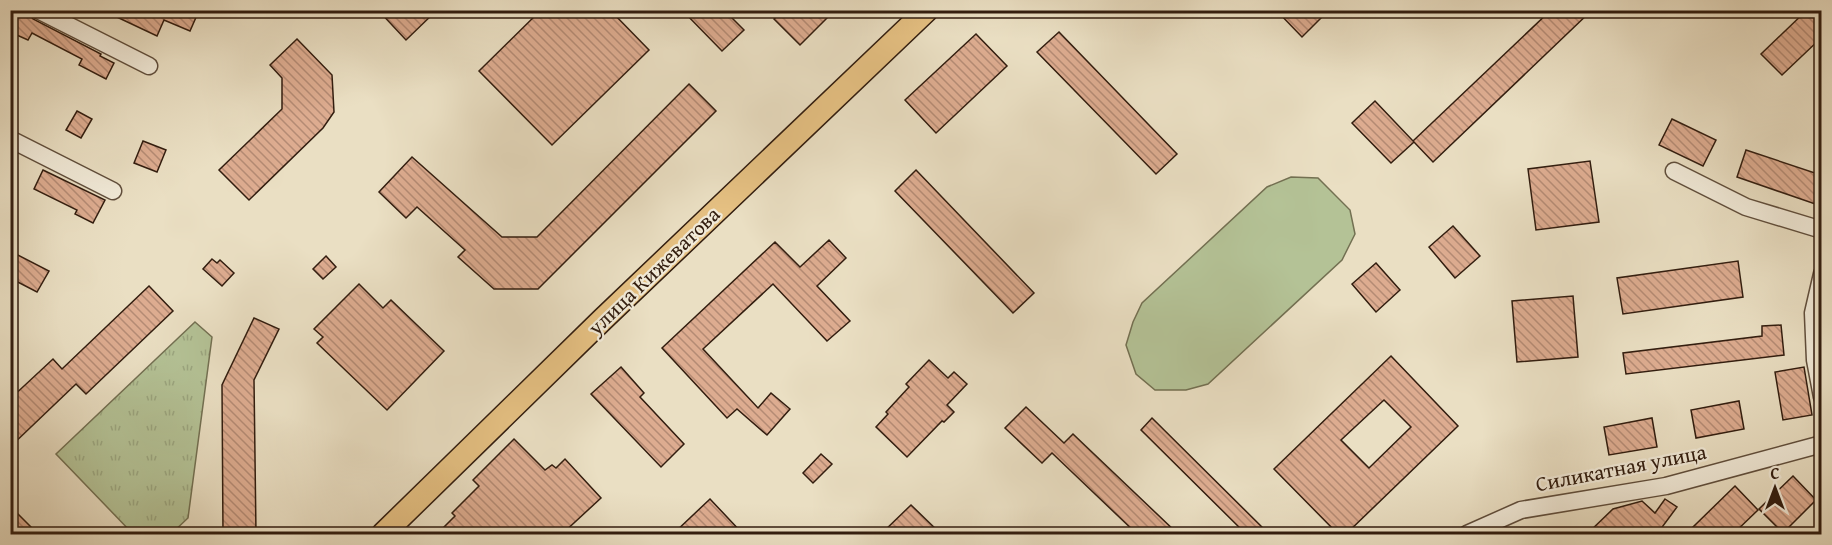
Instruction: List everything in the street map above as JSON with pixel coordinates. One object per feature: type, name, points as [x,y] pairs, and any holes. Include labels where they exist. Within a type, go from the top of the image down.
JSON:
[{"type":"main road","name":"улица Кижеватова","points":[[382,534],[610,312],[927,10]]},
{"type":"street","points":[[38,10],[149,66]]},
{"type":"street","points":[[10,140],[113,191]]},
{"type":"street","points":[[1674,171],[1746,207],[1821,230]]},
{"type":"street","points":[[1821,274],[1813,313],[1815,360],[1821,397]]},
{"type":"street","name":"Силикатная улица","points":[[1467,534],[1521,510],[1666,486],[1821,444]]},
{"type":"green space","points":[[1291,177],[1318,178],[1350,210],[1355,234],[1342,260],[1208,384],[1186,390],[1155,390],[1136,374],[1126,345],[1142,303],[1267,187]]},
{"type":"green space","points":[[195,322],[212,337],[188,518],[171,534],[133,534],[56,454]]},
{"type":"building","points":[[16,10],[28,13],[33,19],[114,63],[106,79],[79,65],[82,59],[32,33],[28,40],[10,32],[10,22]]},
{"type":"building","points":[[102,10],[187,10],[197,15],[190,31],[164,20],[157,36]]},
{"type":"building","points":[[378,10],[437,10],[406,40]]},
{"type":"building","points":[[541,10],[610,10],[649,50],[552,145],[479,71]]},
{"type":"building","points":[[682,10],[724,10],[744,30],[722,51]]},
{"type":"building","points":[[783,10],[835,10],[800,45],[774,19]]},
{"type":"building","points":[[1276,10],[1329,10],[1302,37]]},
{"type":"building","points":[[1551,10],[1592,10],[1433,162],[1414,142],[1391,163],[1352,123],[1375,101],[1413,141]]},
{"type":"building","points":[[1807,10],[1821,10],[1821,38],[1782,75],[1761,54]]},
{"type":"building","points":[[1059,32],[1177,154],[1156,174],[1037,52]]},
{"type":"building","points":[[976,34],[1007,66],[936,133],[905,100]]},
{"type":"building","points":[[297,39],[332,75],[334,112],[323,128],[249,200],[219,170],[282,109],[282,78],[270,65]]},
{"type":"building","points":[[689,84],[716,111],[538,289],[494,289],[458,257],[465,250],[417,207],[406,218],[379,192],[412,157],[502,237],[537,237]]},
{"type":"building","points":[[77,111],[92,119],[81,138],[66,130]]},
{"type":"building","points":[[1672,119],[1716,140],[1703,166],[1659,145]]},
{"type":"building","points":[[143,141],[166,150],[157,172],[134,163]]},
{"type":"building","points":[[1746,150],[1821,175],[1821,206],[1737,177]]},
{"type":"building","points":[[1590,161],[1599,222],[1536,230],[1528,169]]},
{"type":"building","points":[[43,170],[105,200],[93,223],[75,214],[77,210],[34,189]]},
{"type":"building","points":[[916,170],[1034,293],[1013,313],[895,191]]},
{"type":"building","points":[[1453,226],[1480,256],[1455,278],[1429,247]]},
{"type":"building","points":[[829,240],[846,258],[817,286],[850,321],[827,341],[773,284],[703,349],[758,408],[771,393],[790,409],[767,435],[737,409],[727,418],[662,348],[775,242],[800,267]]},
{"type":"building","points":[[10,251],[49,271],[37,292],[10,278]]},
{"type":"building","points":[[326,256],[336,267],[323,279],[313,269]]},
{"type":"building","points":[[212,259],[217,263],[220,260],[234,273],[222,286],[203,269]]},
{"type":"building","points":[[1738,261],[1743,297],[1623,314],[1617,278]]},
{"type":"building","points":[[1376,263],[1400,290],[1376,312],[1352,284]]},
{"type":"building","points":[[359,284],[383,308],[391,300],[444,351],[387,410],[317,343],[323,337],[314,329]]},
{"type":"building","points":[[149,286],[173,311],[86,394],[76,384],[10,447],[10,399],[53,359],[62,369]]},
{"type":"building","points":[[1573,296],[1578,357],[1517,362],[1512,301]]},
{"type":"building","points":[[254,318],[279,329],[254,380],[256,534],[223,534],[222,385]]},
{"type":"building","points":[[1781,325],[1784,355],[1626,374],[1623,353],[1762,336],[1762,326]]},
{"type":"building","points":[[1391,356],[1458,426],[1346,534],[1338,534],[1274,469]],"holes":[[[1384,400],[1411,427],[1369,468],[1341,440]]]},
{"type":"building","points":[[929,360],[948,378],[954,372],[967,384],[947,405],[954,412],[907,457],[876,427],[888,414],[886,412],[909,387],[906,384]]},
{"type":"building","points":[[621,367],[644,393],[640,397],[684,444],[661,467],[591,394]]},
{"type":"building","points":[[1804,367],[1812,415],[1783,420],[1775,372]]},
{"type":"building","points":[[1739,401],[1744,429],[1696,438],[1691,410]]},
{"type":"building","points":[[1026,407],[1064,443],[1073,434],[1178,534],[1137,534],[1052,453],[1042,463],[1005,428]]},
{"type":"building","points":[[1152,418],[1269,534],[1246,534],[1141,430]]},
{"type":"building","points":[[1652,418],[1657,447],[1609,455],[1604,427]]},
{"type":"building","points":[[514,439],[545,470],[552,465],[556,468],[565,459],[601,498],[562,534],[437,534],[455,516],[452,513],[479,486],[473,480]]},
{"type":"building","points":[[821,454],[832,464],[813,483],[803,473]]},
{"type":"building","points":[[1793,476],[1816,500],[1783,533],[1759,509]]},
{"type":"building","points":[[1735,486],[1758,510],[1733,534],[1700,534],[1693,527]]},
{"type":"building","points":[[710,499],[743,534],[673,534]]},
{"type":"building","points":[[1665,499],[1677,507],[1657,534],[1587,534],[1613,509],[1642,501],[1655,513]]},
{"type":"building","points":[[911,505],[941,534],[881,534]]},
{"type":"building","points":[[10,506],[38,534],[10,534]]}]
